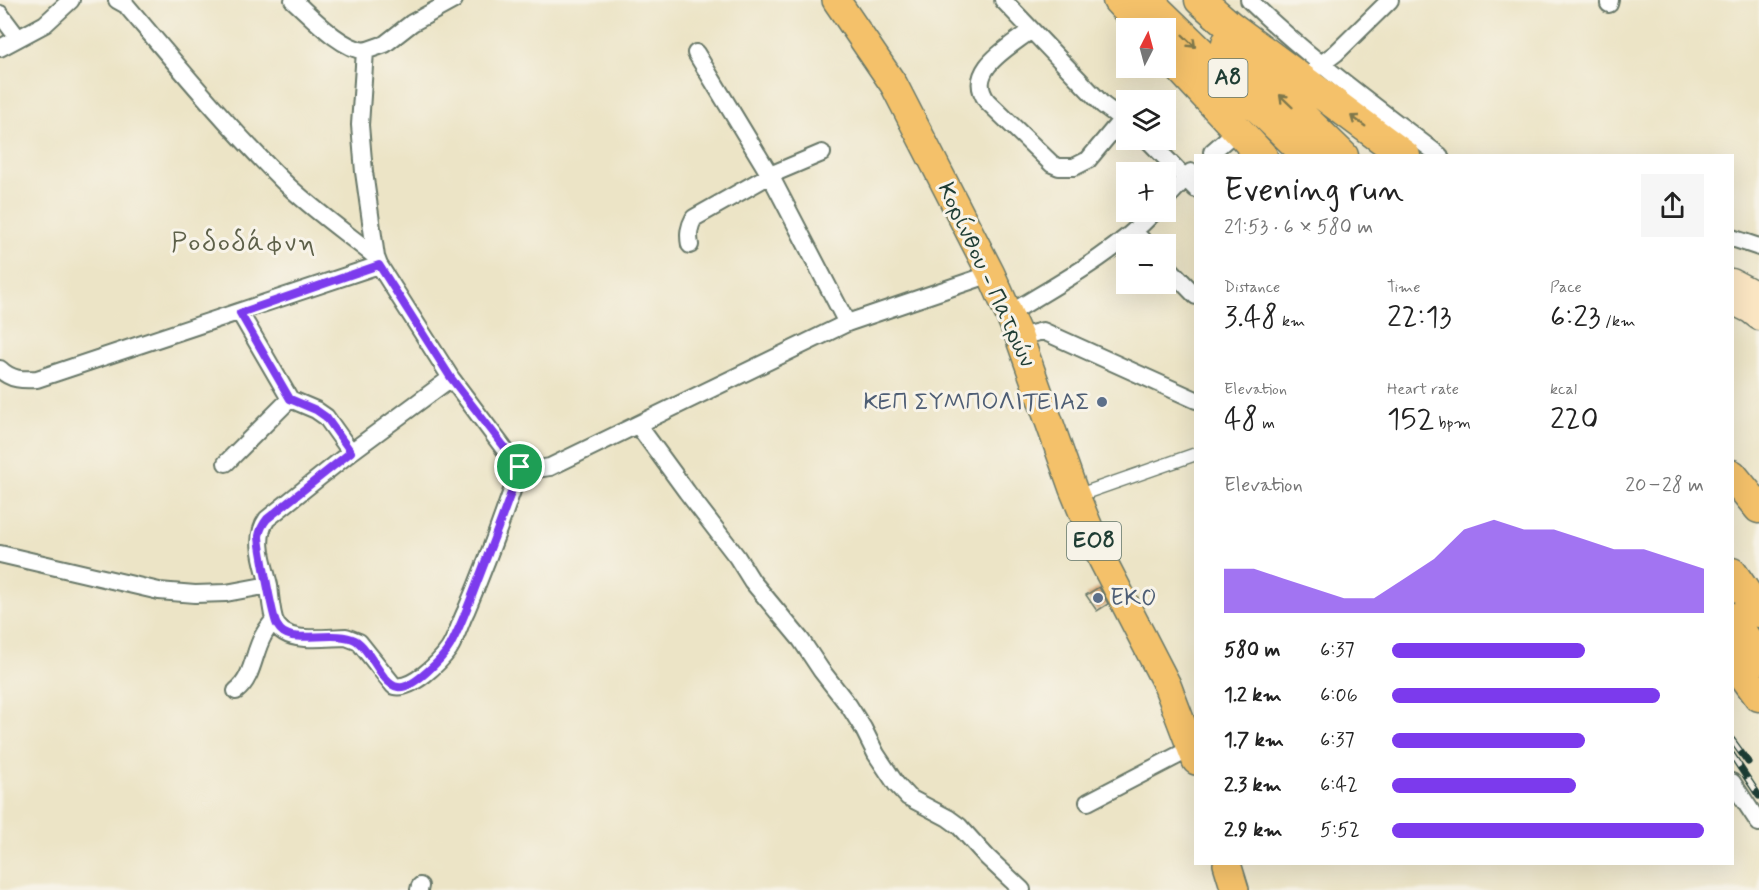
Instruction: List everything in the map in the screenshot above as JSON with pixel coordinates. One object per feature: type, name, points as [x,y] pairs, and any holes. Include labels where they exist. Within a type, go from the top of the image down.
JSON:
[{"type":"highway","points":[[1118,0],[1135,18]]},
{"type":"highway","name":"Α8","points":[[1147,0],[1306,154]]},
{"type":"highway","name":"Α8","points":[[1183,0],[1341,154]]},
{"type":"highway","points":[[1200,0],[1239,33],[1402,154]]},
{"type":"highway","points":[[1176,64],[1260,154]]},
{"type":"highway","points":[[1734,477],[1759,508]]},
{"type":"highway","points":[[1734,576],[1759,612]]},
{"type":"highway","points":[[1734,621],[1759,659]]},
{"type":"highway","points":[[1734,663],[1759,696]]},
{"type":"main road","name":"Κορίνθου - Πατρών","points":[[836,0],[894,86],[992,274],[1014,325],[1076,496],[1106,568],[1167,685],[1194,754]]},
{"type":"main road","points":[[1734,282],[1759,296]]},
{"type":"main road","points":[[1734,303],[1759,318]]},
{"type":"main road","points":[[1227,865],[1235,890]]},
{"type":"street","points":[[0,48],[45,24],[71,0]]},
{"type":"street","points":[[293,0],[340,41],[354,50],[365,51],[385,44],[431,6],[454,0]]},
{"type":"street","points":[[1003,0],[1103,105],[1116,114]]},
{"type":"street","points":[[1249,0],[1323,63],[1437,154]]},
{"type":"street","points":[[1306,76],[1336,53],[1372,8],[1390,0]]},
{"type":"street","points":[[123,2],[249,146],[286,183],[377,261],[451,378],[520,467],[533,470],[550,467],[847,323],[992,274]]},
{"type":"street","points":[[0,14],[18,38]]},
{"type":"street","points":[[1031,30],[985,68],[980,83],[987,101],[1045,159],[1059,167],[1074,167],[1088,160],[1116,129]]},
{"type":"street","points":[[365,51],[360,124],[364,172],[377,261]]},
{"type":"street","points":[[696,53],[770,175],[847,323]]},
{"type":"street","points":[[1212,152],[1227,139]]},
{"type":"street","points":[[1160,150],[1191,179],[1176,191]]},
{"type":"street","points":[[690,245],[688,236],[694,218],[770,175],[822,153]]},
{"type":"street","points":[[1014,325],[1144,222]]},
{"type":"street","points":[[1734,239],[1759,247]]},
{"type":"street","points":[[0,369],[6,375],[23,380],[37,379],[240,313],[377,261]]},
{"type":"street","points":[[1176,275],[1194,294]]},
{"type":"street","points":[[240,313],[290,399],[326,417],[351,452]]},
{"type":"street","points":[[1014,325],[1043,331],[1194,399]]},
{"type":"street","points":[[451,378],[351,452],[262,525],[259,536],[260,550],[269,585],[274,620],[284,633],[292,636],[352,639],[359,642],[394,686],[408,686],[435,664],[449,648],[473,594],[520,467]]},
{"type":"street","points":[[226,463],[290,399]]},
{"type":"street","points":[[638,425],[752,580],[801,640],[849,706],[896,784],[908,797],[959,826],[1022,890]]},
{"type":"street","points":[[1076,496],[1194,455]]},
{"type":"street","points":[[0,555],[159,591],[195,594],[226,593],[269,585]]},
{"type":"street","points":[[236,691],[242,687],[262,636],[274,620]]},
{"type":"street","points":[[1088,802],[1194,754]]},
{"type":"street","points":[[1734,785],[1759,823]]},
{"type":"building","points":[[1099,587],[1108,604],[1097,611],[1086,595]]},
{"type":"railway","points":[[1734,743],[1748,762]]},
{"type":"railway","points":[[1734,758],[1759,796]]},
{"type":"place","name":"ΚΕΠ ΣΥΜΠΟΛΙΤΕΙΑΣ","points":[[1102,402]]},
{"type":"place","name":"EKO","points":[[1098,598]]},
{"type":"district","name":"Ροδοδάφνη","points":[[244,243]]},
{"type":"route","points":[[379,265],[451,378],[520,467],[473,594],[449,648],[435,664],[408,686],[394,686],[359,642],[352,639],[298,637],[284,633],[274,620],[269,585],[260,550],[259,536],[262,525],[351,452],[326,417],[290,399],[240,313],[379,265]]}]
